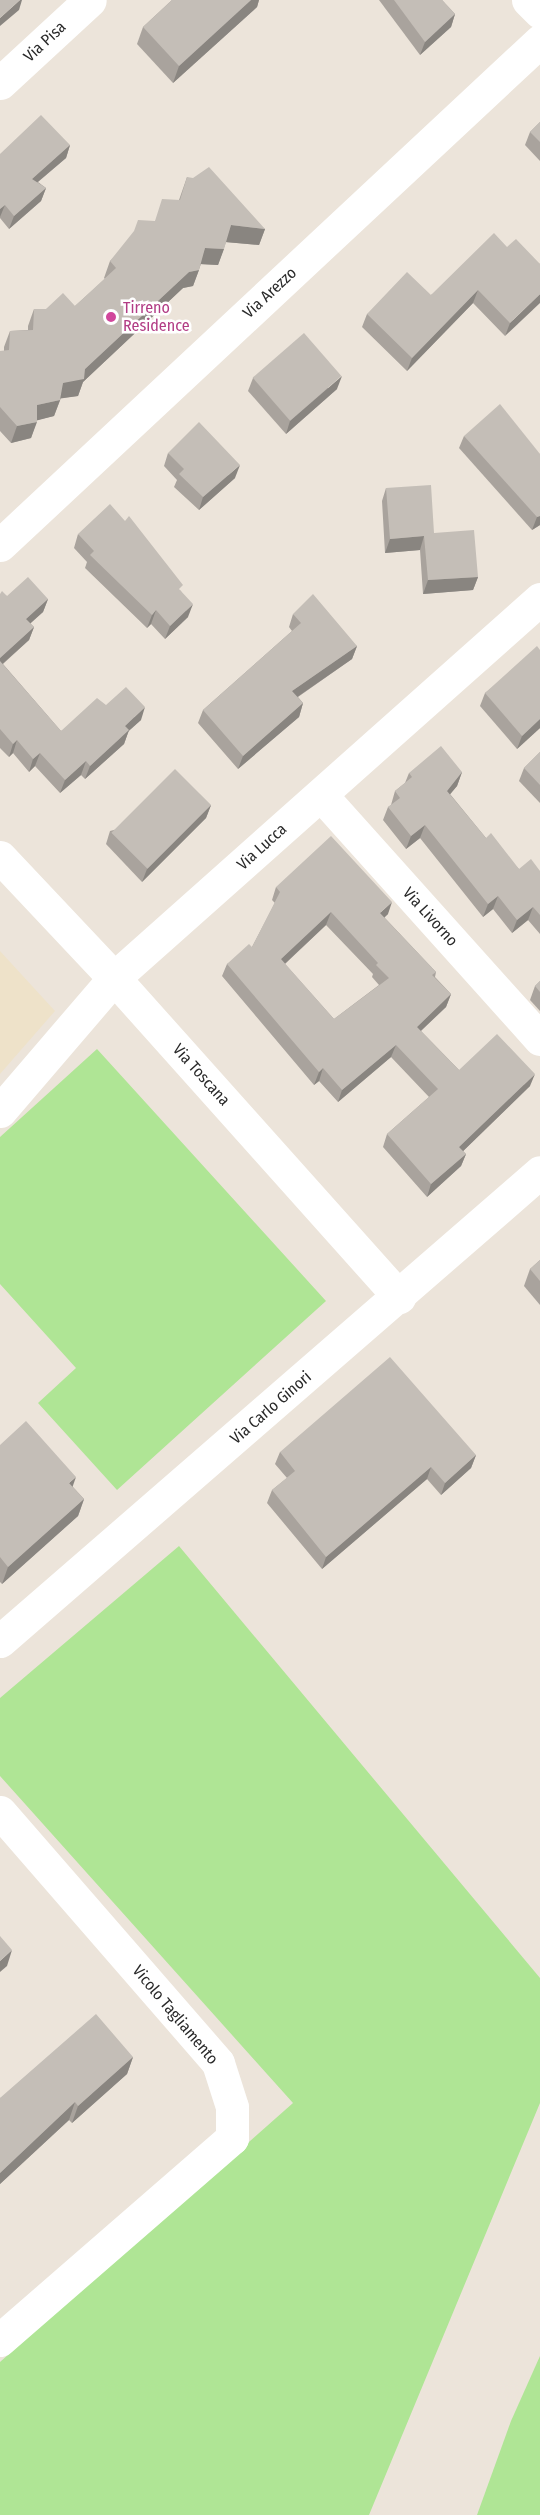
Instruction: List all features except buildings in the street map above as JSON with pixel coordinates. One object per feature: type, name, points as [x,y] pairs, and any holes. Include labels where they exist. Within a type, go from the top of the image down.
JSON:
[{"type":"street","name":"Via Pisa","points":[[0,83],[90,0]]},
{"type":"street","points":[[528,0],[540,12]]},
{"type":"street","name":"Via Arezzo","points":[[0,545],[540,40]]},
{"type":"street","name":"Via Lucca","points":[[0,1111],[114,978],[540,599]]},
{"type":"street","name":"Via Livorno","points":[[321,795],[540,1039]]},
{"type":"street","name":"Via Toscana","points":[[0,857],[114,978],[399,1297]]},
{"type":"street","name":"Via Carlo Ginori","points":[[0,1641],[399,1297],[540,1172]]},
{"type":"street","name":"Vicolo Tagliamento","points":[[0,1812],[218,2063],[232,2107],[232,2138],[0,2340]]},
{"type":"shaded area","points":[[0,951],[55,1011],[0,1074]]},
{"type":"green space","points":[[97,1049],[326,1301],[117,1490],[38,1403],[76,1368],[0,1284],[0,1137]]},
{"type":"green space","points":[[179,1546],[540,1978],[540,2103],[369,2515],[0,2515],[0,2362],[293,2103],[0,1776],[0,1698]]},
{"type":"green space","points":[[540,2356],[540,2515],[477,2515],[511,2421]]},
{"type":"place","name":"Tirreno Residence","points":[[111,317]]}]
